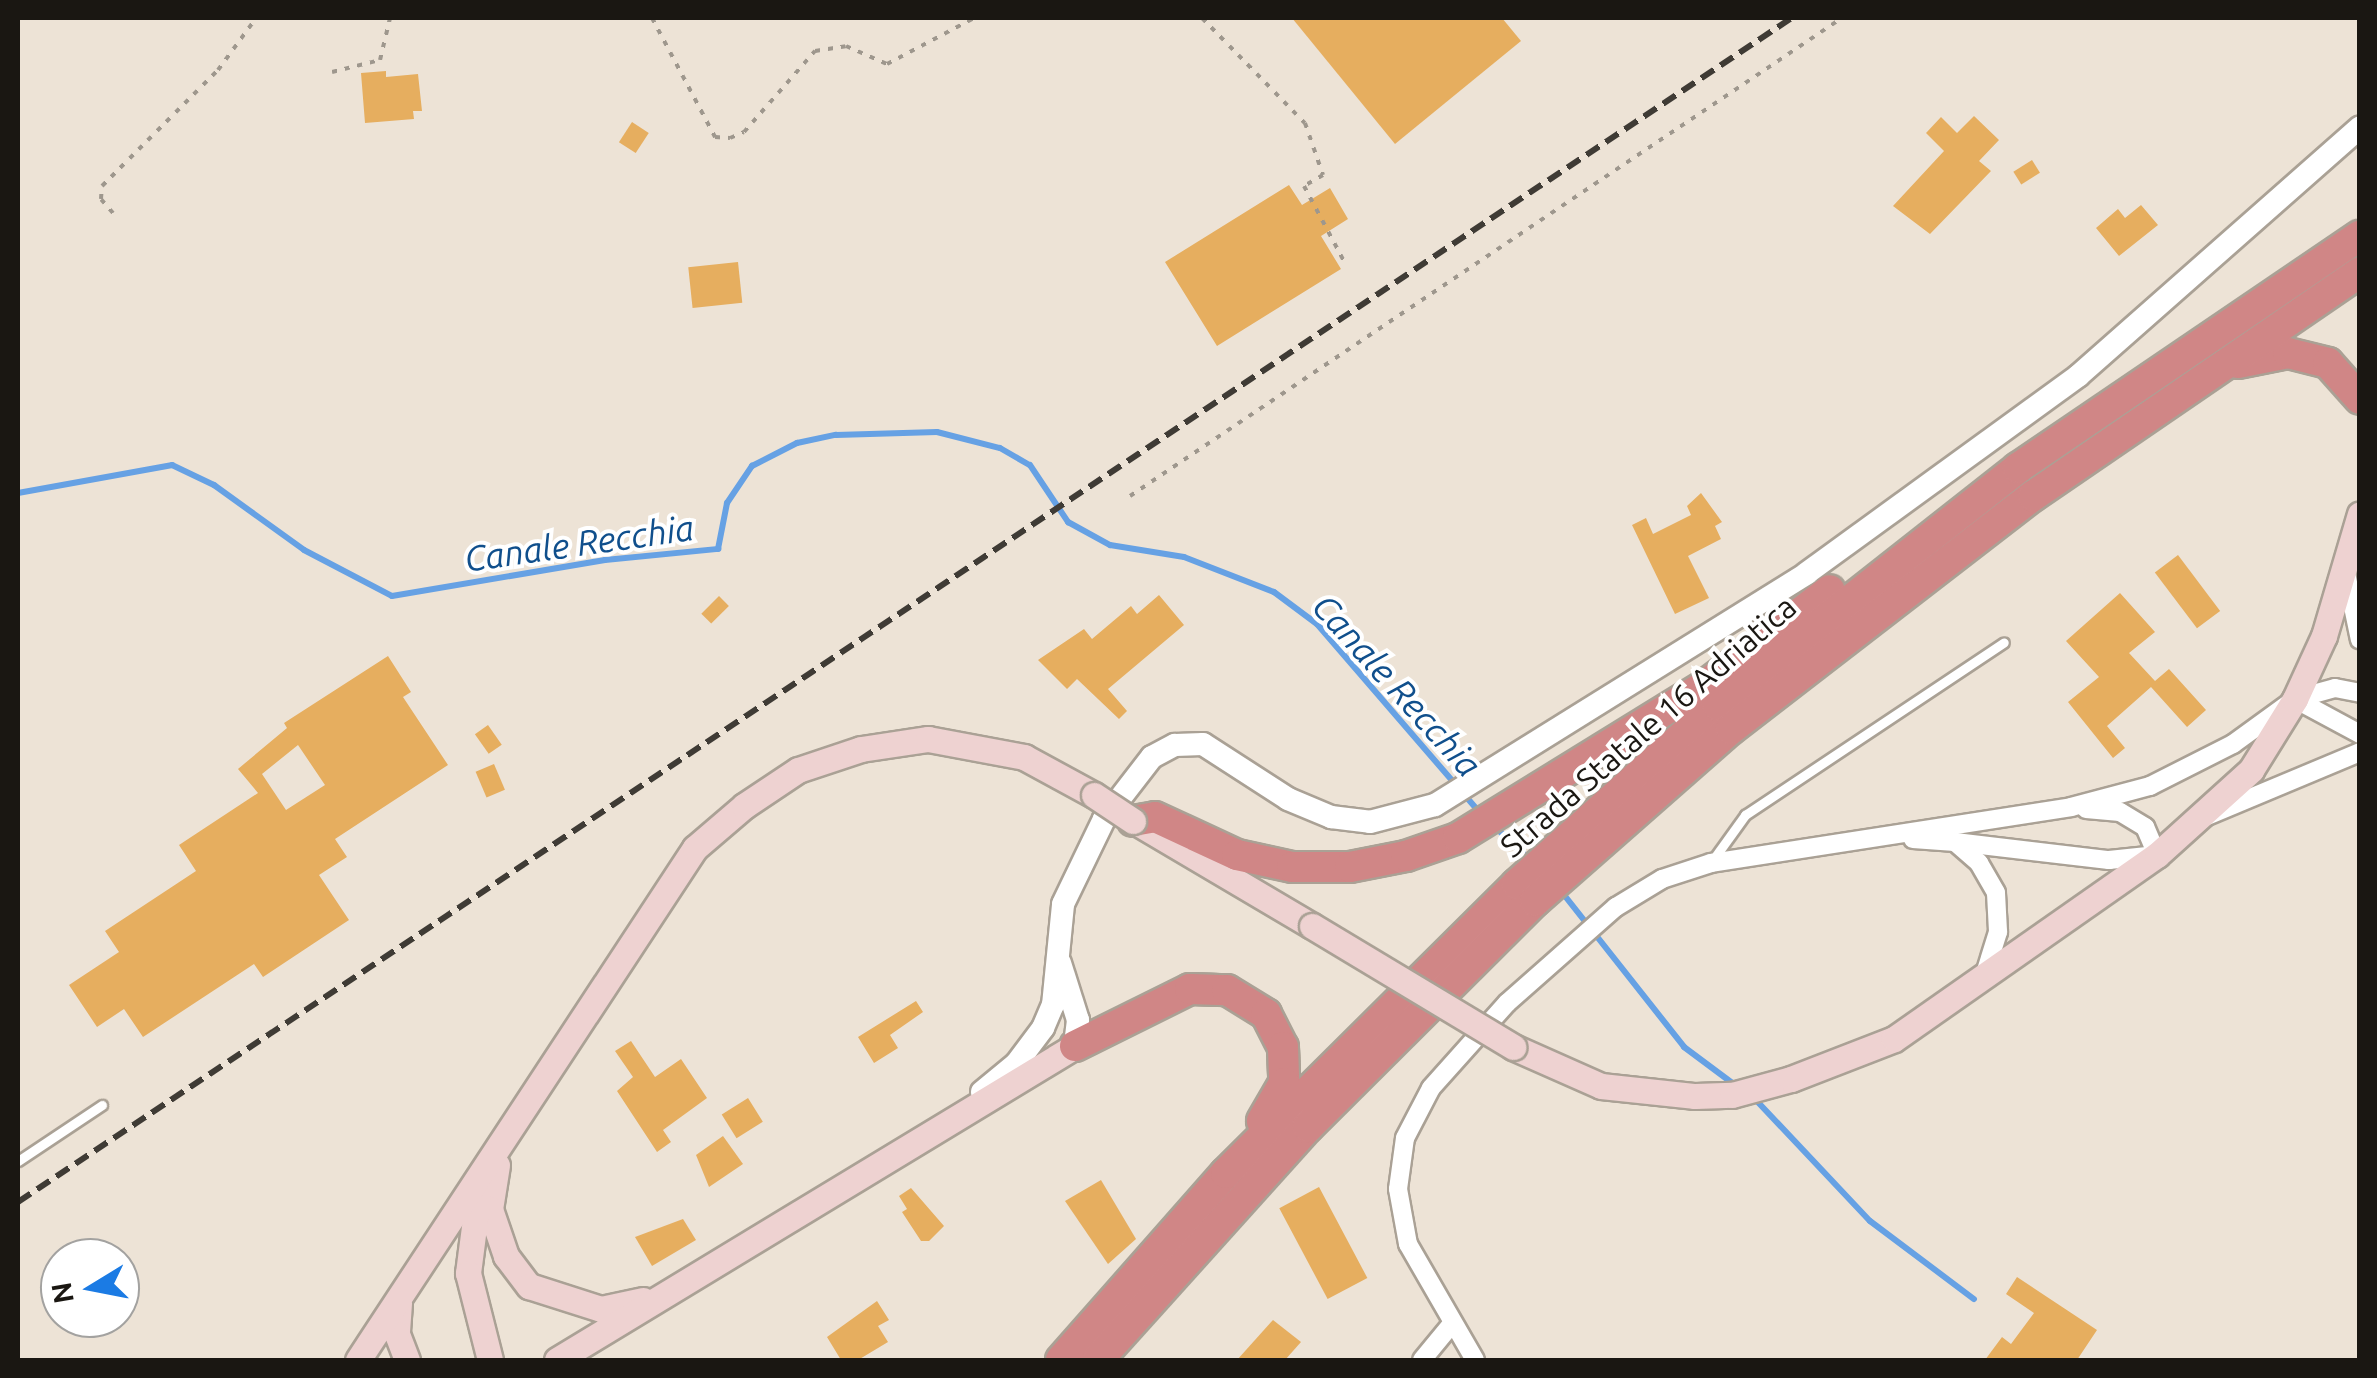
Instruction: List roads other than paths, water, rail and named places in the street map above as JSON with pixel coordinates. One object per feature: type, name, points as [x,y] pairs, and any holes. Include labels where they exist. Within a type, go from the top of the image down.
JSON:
[{"type":"highway","name":"Strada Statale 16 Adriatica","points":[[1062,1360],[1226,1173],[1562,860],[1717,705],[2018,468],[2360,236]]},
{"type":"highway","name":"Strada Statale 16 Adriatica","points":[[1562,860],[2033,496],[2360,272]]},
{"type":"highway","points":[[2203,378],[2257,355],[2288,353],[2328,363],[2360,399]]},
{"type":"highway","points":[[1133,820],[1155,816],[1237,856],[1292,867],[1350,867],[1458,838],[1704,686],[1996,462],[2018,468]]},
{"type":"highway","name":"Strada Statale 16 Adriatica","points":[[1098,1360],[1246,1191],[1526,893]]},
{"type":"highway","points":[[1075,1046],[1143,1007],[1190,989],[1227,990],[1266,1014],[1284,1048],[1284,1083],[1226,1173]]},
{"type":"main road","points":[[358,1360],[481,1181],[695,848],[798,770],[860,749],[961,741],[1024,757],[1094,795],[1513,1047],[1601,1086],[1732,1095],[1791,1080],[1894,1039],[2207,816],[2251,770],[2296,699],[2324,636],[2360,514]]},
{"type":"main road","points":[[557,1360],[1075,1046]]},
{"type":"main road","points":[[499,1152],[490,1209],[506,1256],[530,1286],[601,1309],[676,1288]]},
{"type":"main road","points":[[481,1181],[468,1273],[490,1360]]},
{"type":"main road","points":[[399,1303],[397,1334],[407,1360]]},
{"type":"street","points":[[954,1116],[1016,1064],[1052,1006],[1063,904],[1104,819],[1152,757],[1176,745],[1202,744],[1288,799],[1331,817],[1370,822],[1434,805],[1807,573],[2078,376],[2360,127]]},
{"type":"street","points":[[2345,562],[2360,640]]},
{"type":"street","points":[[1476,1360],[1451,1325],[1408,1244],[1398,1188],[1405,1138],[1431,1088],[1562,952],[1616,906],[1662,879],[1711,864],[2070,807],[2150,786],[2234,744],[2296,699],[2336,688],[2360,693]]},
{"type":"street","points":[[2296,699],[2360,734]]},
{"type":"street","points":[[2207,816],[2360,752]]},
{"type":"street","points":[[1893,838],[2109,860],[2157,855],[2144,827],[2120,812],[2070,807]]},
{"type":"street","points":[[1955,842],[1979,863],[1996,893],[1998,932],[1983,978]]},
{"type":"street","points":[[1058,959],[1078,1020],[1075,1046]]},
{"type":"street","points":[[1052,1006],[1060,1031],[1075,1046]]},
{"type":"street","points":[[1422,1360],[1451,1325]]},
{"type":"lane","points":[[1711,864],[1746,815],[2004,642]]},
{"type":"lane","points":[[18,1161],[102,1105]]},
{"type":"waterway","name":"Canale Recchia","points":[[18,493],[172,465],[214,485],[304,550],[392,596],[605,560],[718,549],[727,503],[752,466],[797,443],[836,435],[937,432],[1000,448],[1030,465],[1068,522],[1110,545],[1184,557],[1274,592],[1317,624],[1480,813]]},
{"type":"waterway","name":"Canale Recchia","points":[[1493,825],[1531,861]]},
{"type":"waterway","name":"Canale Recchia","points":[[1561,891],[1684,1047],[1735,1085]]},
{"type":"waterway","name":"Canale Recchia","points":[[1754,1098],[1870,1221],[1974,1299]]},
{"type":"railway","points":[[18,1202],[1791,18]]}]
